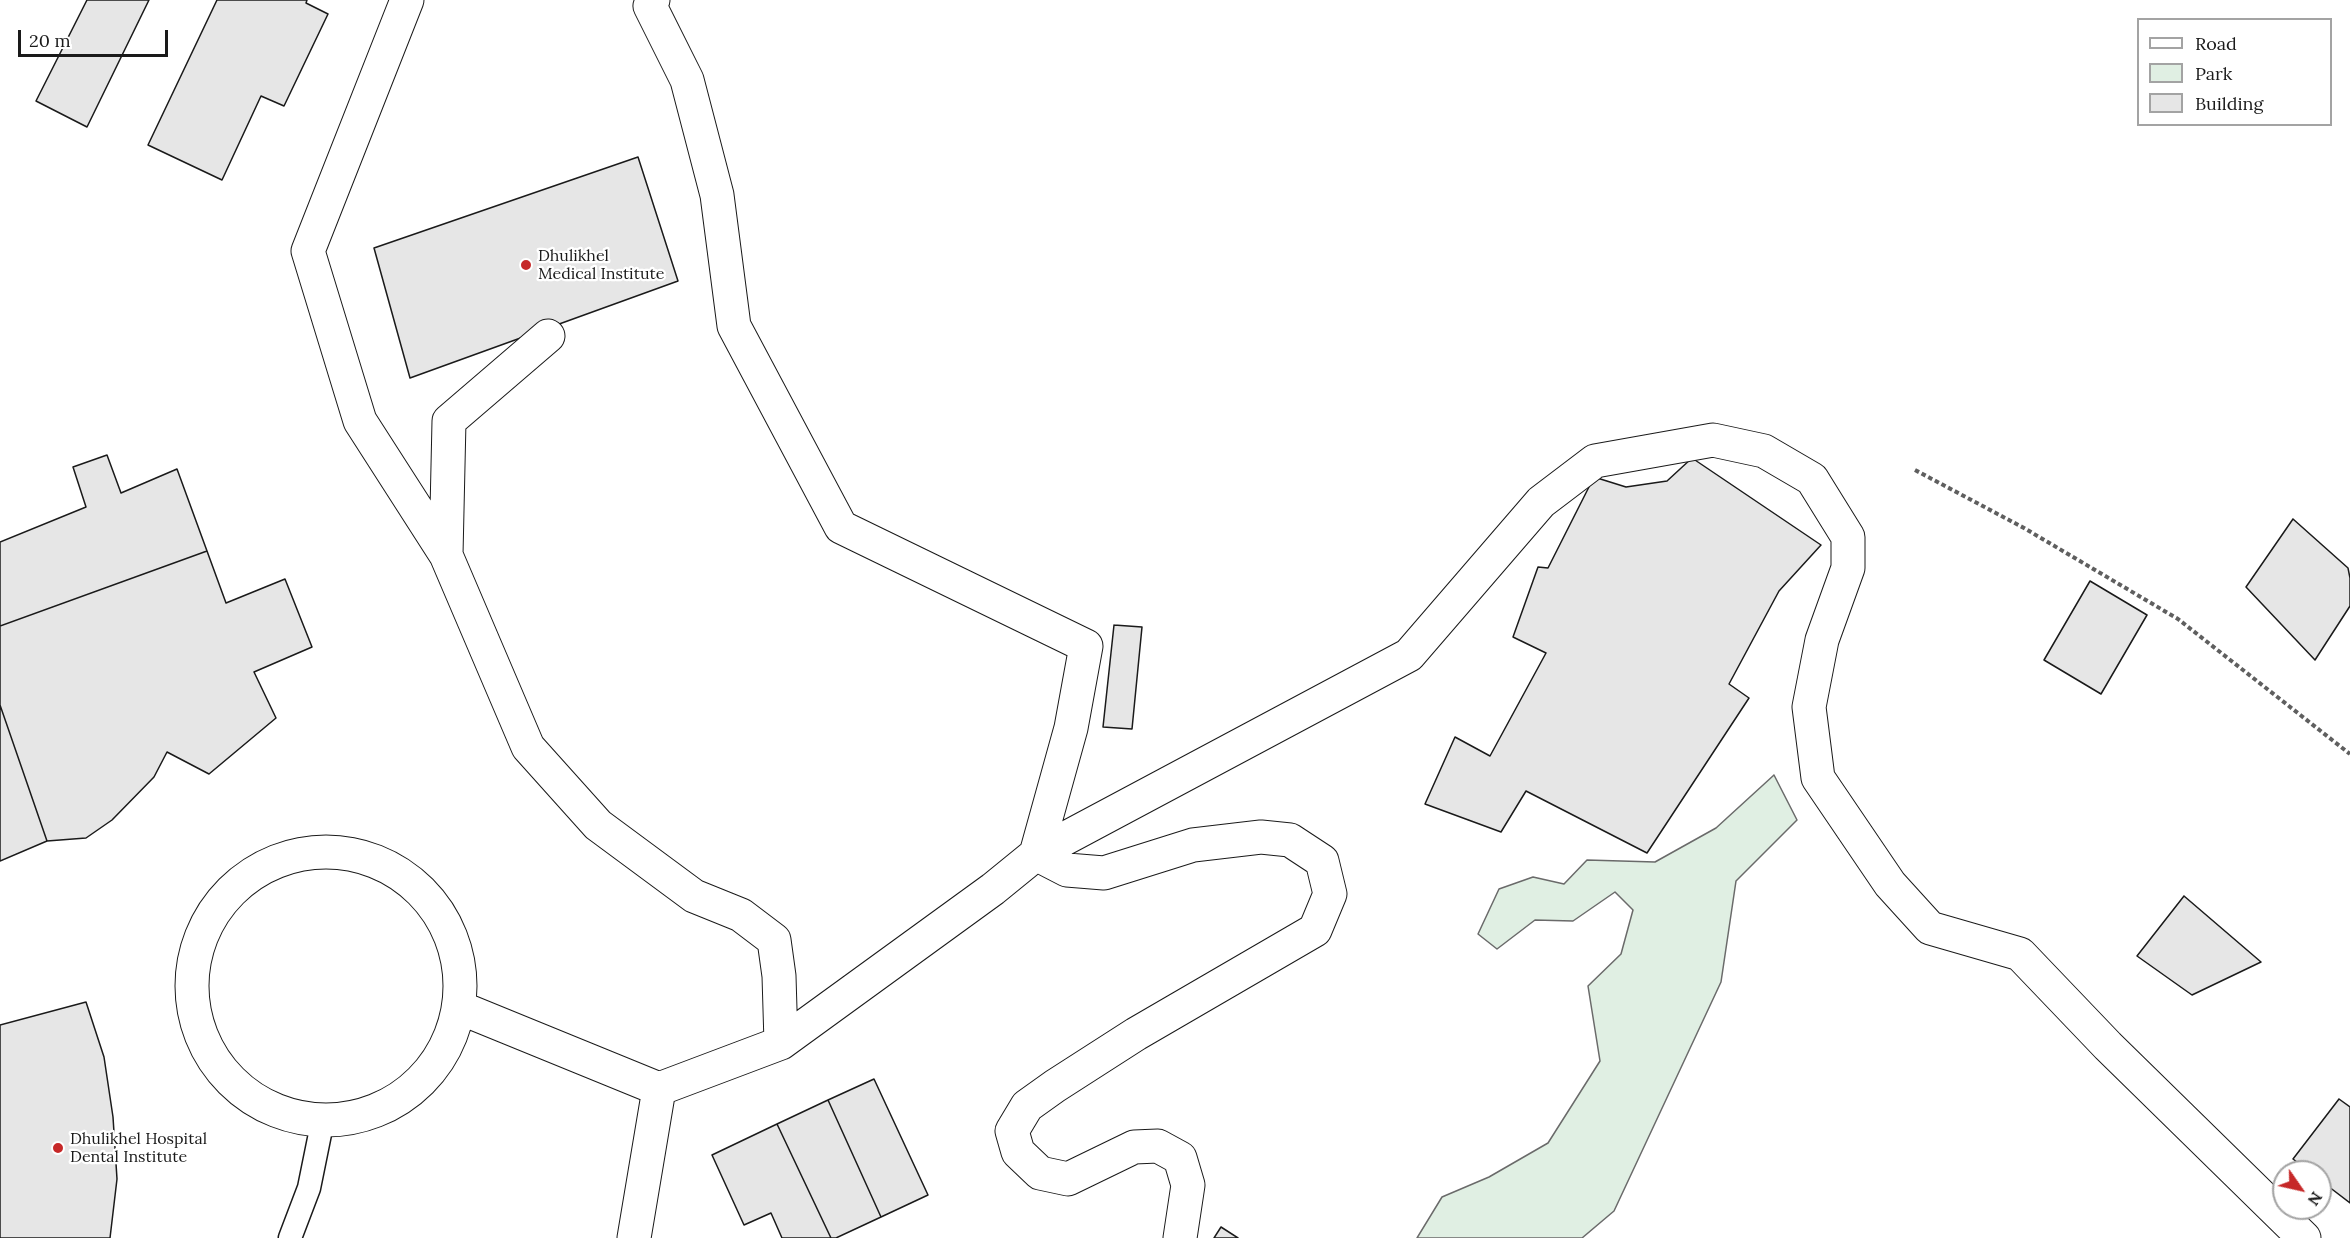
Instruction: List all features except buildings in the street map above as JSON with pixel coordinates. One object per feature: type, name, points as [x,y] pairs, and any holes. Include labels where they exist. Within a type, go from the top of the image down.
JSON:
[{"type":"street","points":[[407,0],[308,251],[360,421],[446,555],[528,747],[598,825],[694,896],[741,915],[774,940],[779,976],[781,1043]]},
{"type":"street","points":[[653,0],[650,6],[687,80],[717,195],[734,326],[841,527],[1086,646],[1071,728],[1036,854]]},
{"type":"street","points":[[446,555],[449,421],[548,336]]},
{"type":"street","points":[[463,1009],[659,1089],[781,1043],[993,889],[1036,854],[1408,655],[1541,502],[1595,461],[1713,440],[1764,451],[1812,479],[1848,537],[1848,568],[1822,640],[1809,707],[1818,778],[1883,874],[1930,928],[2020,954],[2108,1046],[2304,1238]]},
{"type":"street","points":[[1036,854],[1067,870],[1104,873],[1193,845],[1260,837],[1290,840],[1322,861],[1330,894],[1315,930],[1136,1034],[1055,1086],[1026,1106],[1012,1131],[1018,1152],[1040,1173],[1068,1179],[1134,1147],[1158,1146],[1180,1158],[1188,1185],[1180,1238]]},
{"type":"street","points":[[302,852],[354,853],[401,872],[438,908],[458,955],[463,1009],[440,1058],[402,1098],[352,1119],[323,1119],[297,1119],[247,1096],[211,1058],[192,1008],[194,955],[216,907],[255,871],[302,852]]},
{"type":"street","points":[[634,1238],[659,1089]]},
{"type":"lane","points":[[290,1238],[309,1188],[323,1119]]},
{"type":"path","points":[[1915,470],[2024,528],[2178,619],[2350,754]]},
{"type":"green space","points":[[1774,775],[1797,820],[1736,881],[1721,982],[1614,1211],[1582,1238],[1417,1238],[1442,1197],[1489,1177],[1548,1143],[1600,1061],[1588,986],[1621,954],[1633,910],[1615,892],[1573,921],[1535,920],[1497,949],[1478,934],[1499,889],[1533,877],[1564,884],[1587,860],[1655,862],[1716,828]]},
{"type":"place","name":"Dhulikhel Medical Institute","points":[[526,265]]},
{"type":"place","name":"Dhulikhel Hospital Dental Institute","points":[[58,1148]]}]
